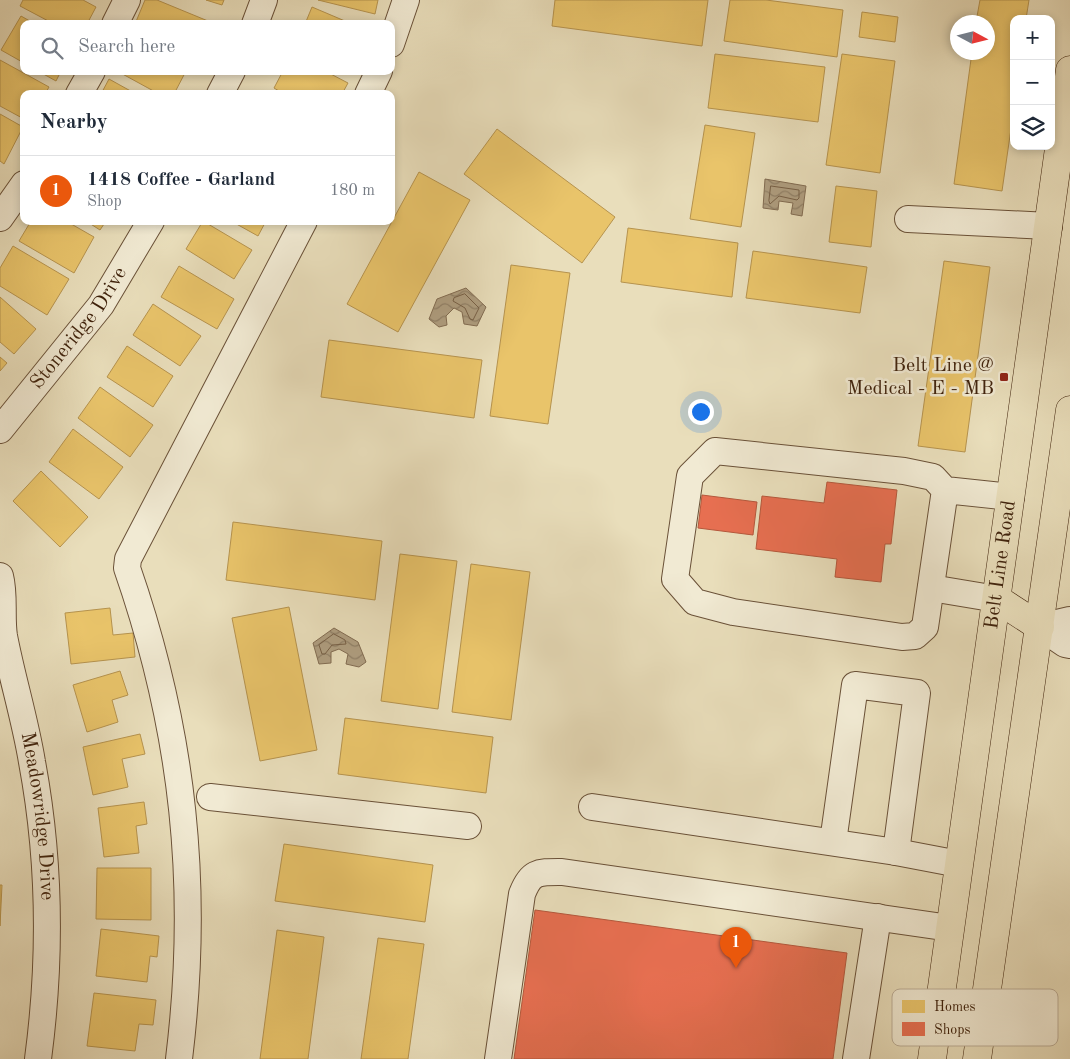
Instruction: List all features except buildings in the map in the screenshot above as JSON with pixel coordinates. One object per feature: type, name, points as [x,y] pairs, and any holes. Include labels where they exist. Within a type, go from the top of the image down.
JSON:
[{"type":"main road","name":"Belt Line Road","points":[[942,989],[1011,497],[1060,227],[1070,70]]},
{"type":"main road","points":[[986,989],[1070,410]]},
{"type":"main road","points":[[997,600],[1040,627]]},
{"type":"main road","name":"Belt Line Road","points":[[932,1059],[934,1046]]},
{"type":"main road","points":[[976,1059],[978,1046]]},
{"type":"street","points":[[117,20],[127,0]]},
{"type":"street","points":[[257,20],[264,0]]},
{"type":"street","points":[[395,32],[406,0]]},
{"type":"street","points":[[81,90],[90,75]]},
{"type":"street","points":[[222,90],[230,75]]},
{"type":"street","points":[[370,90],[377,75]]},
{"type":"street","points":[[0,218],[20,190]]},
{"type":"street","points":[[908,219],[1060,227]]},
{"type":"street","name":"Stoneridge Drive","points":[[0,430],[101,305],[149,225]]},
{"type":"street","points":[[180,1059],[187,999],[190,927],[184,817],[169,716],[127,568],[128,559],[302,225]]},
{"type":"street","points":[[945,490],[925,628],[915,636],[902,637],[733,612],[695,602],[675,579],[690,476],[715,451],[904,472],[933,477],[945,490],[1011,497]]},
{"type":"street","name":"Meadowridge Drive","points":[[0,576],[2,623],[32,761],[44,851],[47,922],[38,1059]]},
{"type":"street","points":[[931,588],[997,600]]},
{"type":"street","points":[[1040,627],[1070,620]]},
{"type":"street","points":[[1040,627],[1065,644],[1070,645]]},
{"type":"street","points":[[833,842],[854,685],[917,693],[896,852]]},
{"type":"street","points":[[210,797],[468,826]]},
{"type":"street","points":[[592,807],[833,842],[959,864]]},
{"type":"street","points":[[498,1059],[522,894],[528,879],[539,872],[562,872],[950,928]]},
{"type":"street","points":[[856,1059],[878,917]]},
{"type":"water","points":[[765,179],[806,186],[802,216],[791,214],[793,203],[779,201],[778,210],[763,208]]},
{"type":"water","points":[[466,288],[486,307],[477,326],[464,324],[462,312],[454,308],[446,316],[447,325],[439,327],[429,319],[437,299]]},
{"type":"water","points":[[334,628],[358,642],[366,662],[359,667],[346,664],[348,654],[339,649],[331,652],[331,663],[319,664],[313,643]]},
{"type":"place","name":"Belt Line @ Medical - E - MB","points":[[1004,377]]},
{"type":"place","name":"1418 Coffee - Garland","points":[[736,968]]}]
